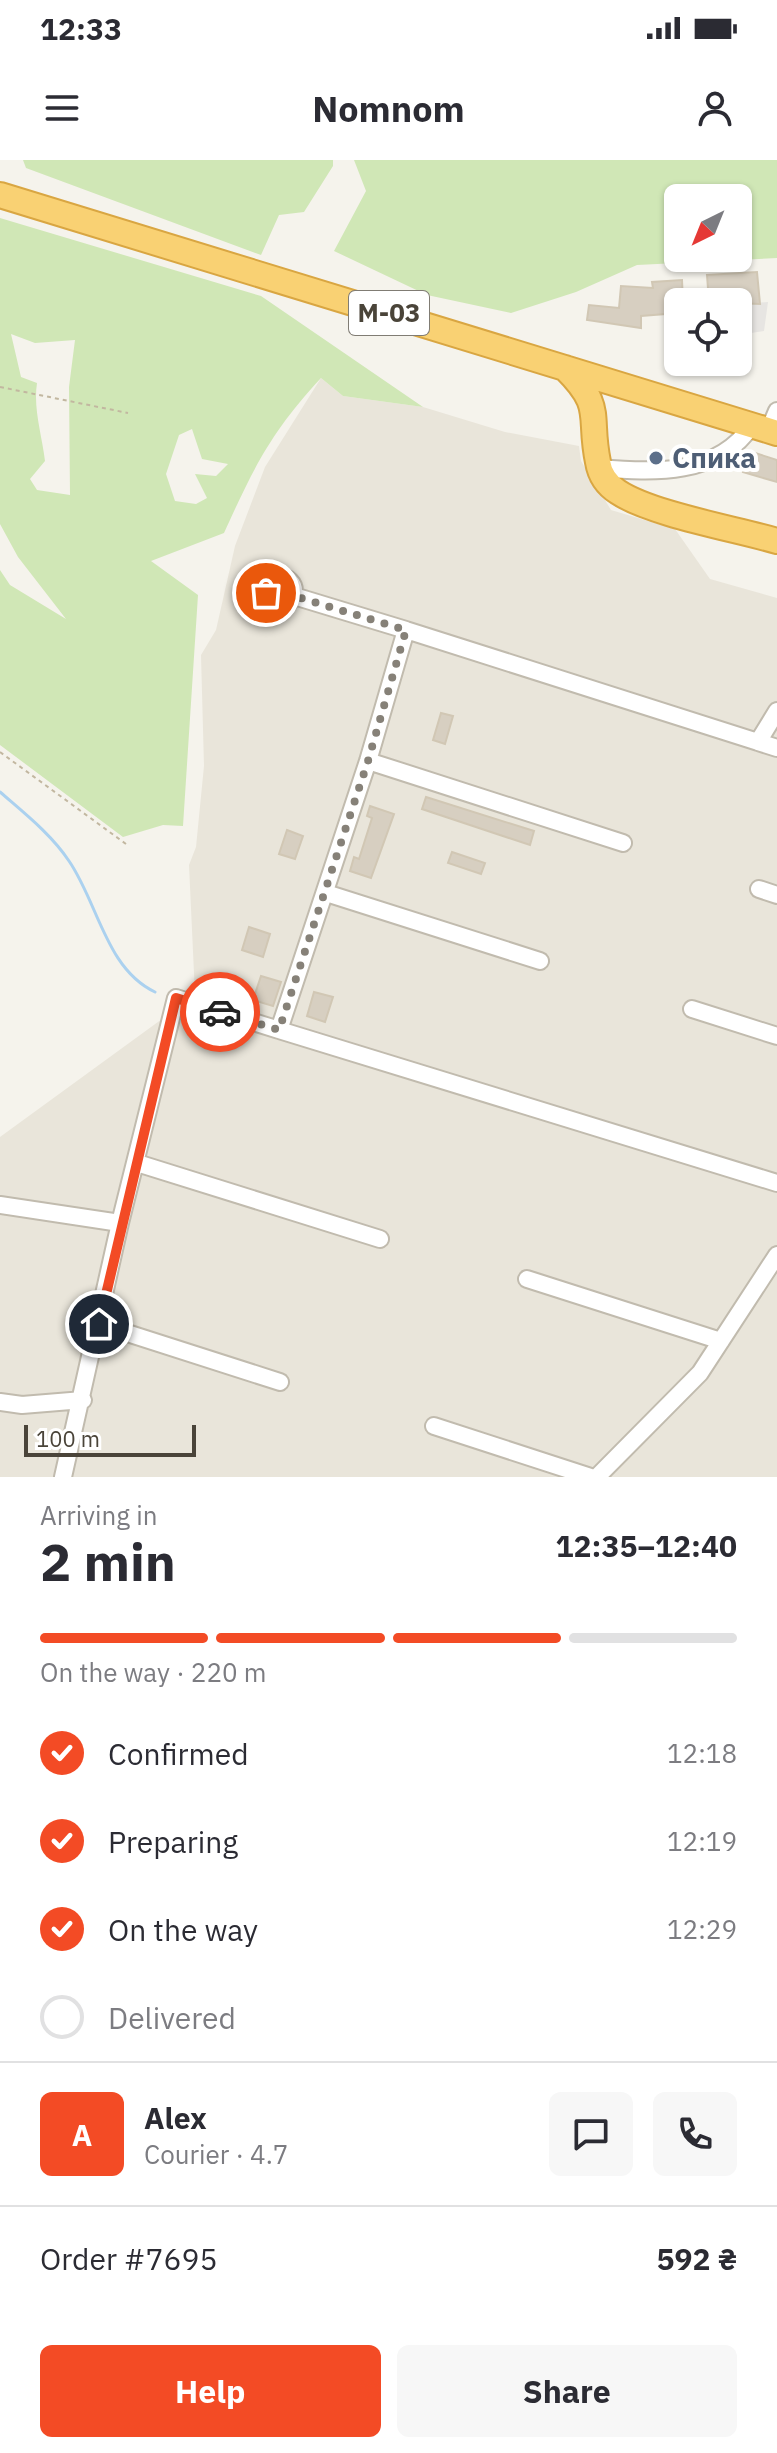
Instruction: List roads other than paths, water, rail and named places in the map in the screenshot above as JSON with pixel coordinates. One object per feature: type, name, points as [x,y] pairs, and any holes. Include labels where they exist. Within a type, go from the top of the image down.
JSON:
[{"type":"highway","name":"М-03","points":[[0,195],[563,366],[769,425]]},
{"type":"highway","points":[[563,366],[588,391],[599,468],[616,491],[641,504],[777,541]]},
{"type":"street","points":[[599,468],[643,472],[695,465],[734,448],[769,425]]},
{"type":"street","points":[[294,596],[777,748]]},
{"type":"street","points":[[279,1030],[368,761],[406,630]]},
{"type":"street","points":[[758,742],[777,711]]},
{"type":"street","points":[[368,761],[623,843]]},
{"type":"street","points":[[759,889],[777,895]]},
{"type":"street","points":[[326,893],[540,961]]},
{"type":"street","points":[[63,1477],[83,1400],[120,1223],[176,998],[777,1183]]},
{"type":"street","points":[[692,1009],[777,1036]]},
{"type":"street","points":[[137,1163],[380,1239]]},
{"type":"street","points":[[0,1205],[120,1223]]},
{"type":"street","points":[[434,1426],[594,1477],[700,1373],[777,1255]]},
{"type":"street","points":[[527,1279],[721,1341]]},
{"type":"street","points":[[99,1324],[280,1382]]},
{"type":"street","points":[[0,1402],[22,1405],[83,1400]]},
{"type":"waterway","points":[[0,792],[62,851],[79,878],[114,952],[138,981],[155,992]]},
{"type":"place","name":"Спика","points":[[656,458]]}]
